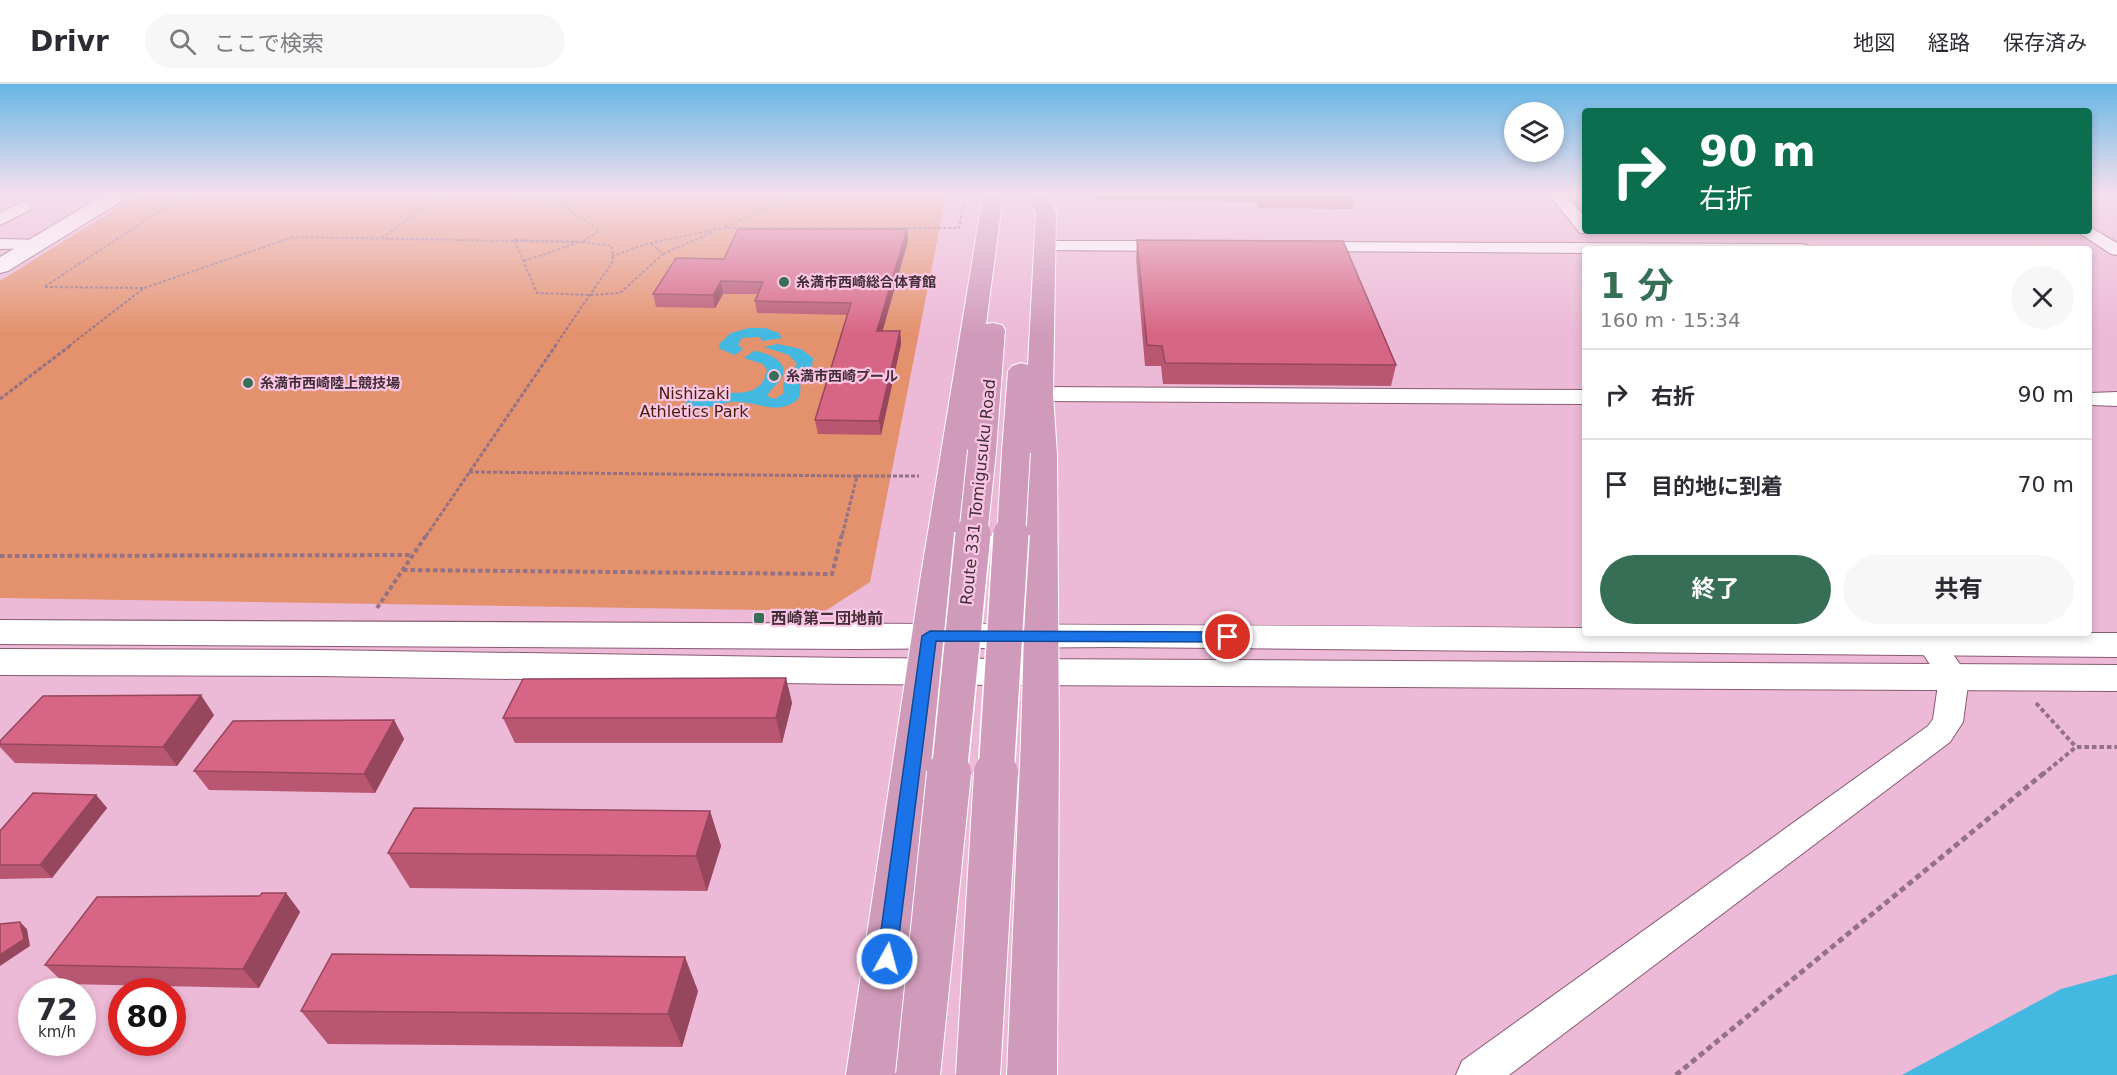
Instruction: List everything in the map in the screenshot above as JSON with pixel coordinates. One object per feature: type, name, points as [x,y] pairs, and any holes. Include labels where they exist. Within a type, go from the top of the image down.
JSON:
[{"type":"highway","points":[[871,1075],[986,241]]},
{"type":"highway","name":"Route 331 Tomigusuku Road","points":[[978,1075],[1004,241]]},
{"type":"highway","name":"Route 331 Tomigusuku Road","points":[[918,1075],[1024,241]]},
{"type":"highway","points":[[1032,1075],[1043,455],[1040,394],[1046,241]]},
{"type":"street","points":[[0,266],[41,241]]},
{"type":"street","points":[[2102,241],[2117,250]]},
{"type":"street","points":[[0,244],[36,244]]},
{"type":"street","points":[[1046,246],[1185,246]]},
{"type":"street","points":[[1292,247],[1582,249]]},
{"type":"street","points":[[2092,250],[2117,250]]},
{"type":"street","points":[[1040,394],[1582,397]]},
{"type":"street","points":[[2092,399],[2117,399]]},
{"type":"street","points":[[0,632],[357,635],[928,654]]},
{"type":"street","points":[[0,662],[318,663],[1927,639],[2117,645]]},
{"type":"street","points":[[1476,1075],[1939,734],[1948,722],[1954,677],[1927,639]]},
{"type":"street","points":[[1040,654],[1954,677],[2117,678]]},
{"type":"path","points":[[114,241],[44,287],[144,288]]},
{"type":"path","points":[[0,399],[144,288],[281,241]]},
{"type":"path","points":[[516,241],[537,293],[591,295],[620,293],[663,254],[692,241]]},
{"type":"path","points":[[544,241],[582,242]]},
{"type":"path","points":[[357,635],[613,261],[612,246],[557,241]]},
{"type":"path","points":[[612,256],[658,241]]},
{"type":"path","points":[[524,261],[582,242]]},
{"type":"path","points":[[650,243],[663,254]]},
{"type":"path","points":[[469,472],[919,476]]},
{"type":"path","points":[[403,570],[832,574],[857,476]]},
{"type":"path","points":[[0,556],[413,555]]},
{"type":"path","points":[[2029,694],[2076,747]]},
{"type":"path","points":[[1676,1075],[2076,747],[2117,747]]},
{"type":"green space","name":"Nishizaki Athletics Park","points":[[64,241],[937,241],[870,582],[825,611],[0,598],[0,281]]},
{"type":"water","points":[[749,328],[765,328],[779,333],[782,338],[762,341],[760,337],[742,338],[738,345],[743,349],[735,355],[720,349],[719,344],[731,333]]},
{"type":"water","name":"糸満市西崎プール","points":[[778,344],[801,349],[813,358],[812,367],[801,379],[800,394],[796,401],[780,407],[740,402],[698,409],[686,406],[687,396],[697,393],[733,393],[755,389],[762,382],[767,370],[763,364],[744,358],[754,351],[770,355],[783,366],[782,377],[767,396],[775,399],[784,393],[785,381],[797,364],[789,355],[764,347]]},
{"type":"water","points":[[2117,974],[2117,1075],[1902,1075],[2061,989]]},
{"type":"building","points":[[732,241],[903,241],[877,331],[900,331],[879,421],[815,420],[851,303],[755,301],[763,282],[721,281],[713,295],[653,294],[676,258],[724,259]]},
{"type":"building","points":[[1137,241],[1343,241],[1396,365],[1165,363],[1162,346],[1147,345]]},
{"type":"building","points":[[786,678],[776,718],[503,718],[523,679]]},
{"type":"building","points":[[201,695],[163,747],[0,744],[0,741],[43,696]]},
{"type":"building","points":[[394,720],[364,774],[194,771],[233,721]]},
{"type":"building","points":[[33,793],[96,795],[40,865],[0,865],[0,831]]},
{"type":"building","points":[[414,808],[710,811],[696,856],[388,853]]},
{"type":"building","points":[[262,893],[286,893],[243,969],[45,965],[97,897],[260,896]]},
{"type":"building","points":[[20,922],[24,939],[0,955],[0,924]]},
{"type":"building","points":[[332,954],[685,957],[668,1014],[301,1011]]},
{"type":"place","name":"糸満市西崎総合体育館","points":[[784,282]]},
{"type":"place","name":"糸満市西崎プール","points":[[774,376]]},
{"type":"place","name":"糸満市西崎陸上競技場","points":[[248,383]]},
{"type":"place","name":"西崎第二団地前","points":[[759,618]]},
{"type":"route","points":[[887,959],[930,636],[1228,637]]}]
